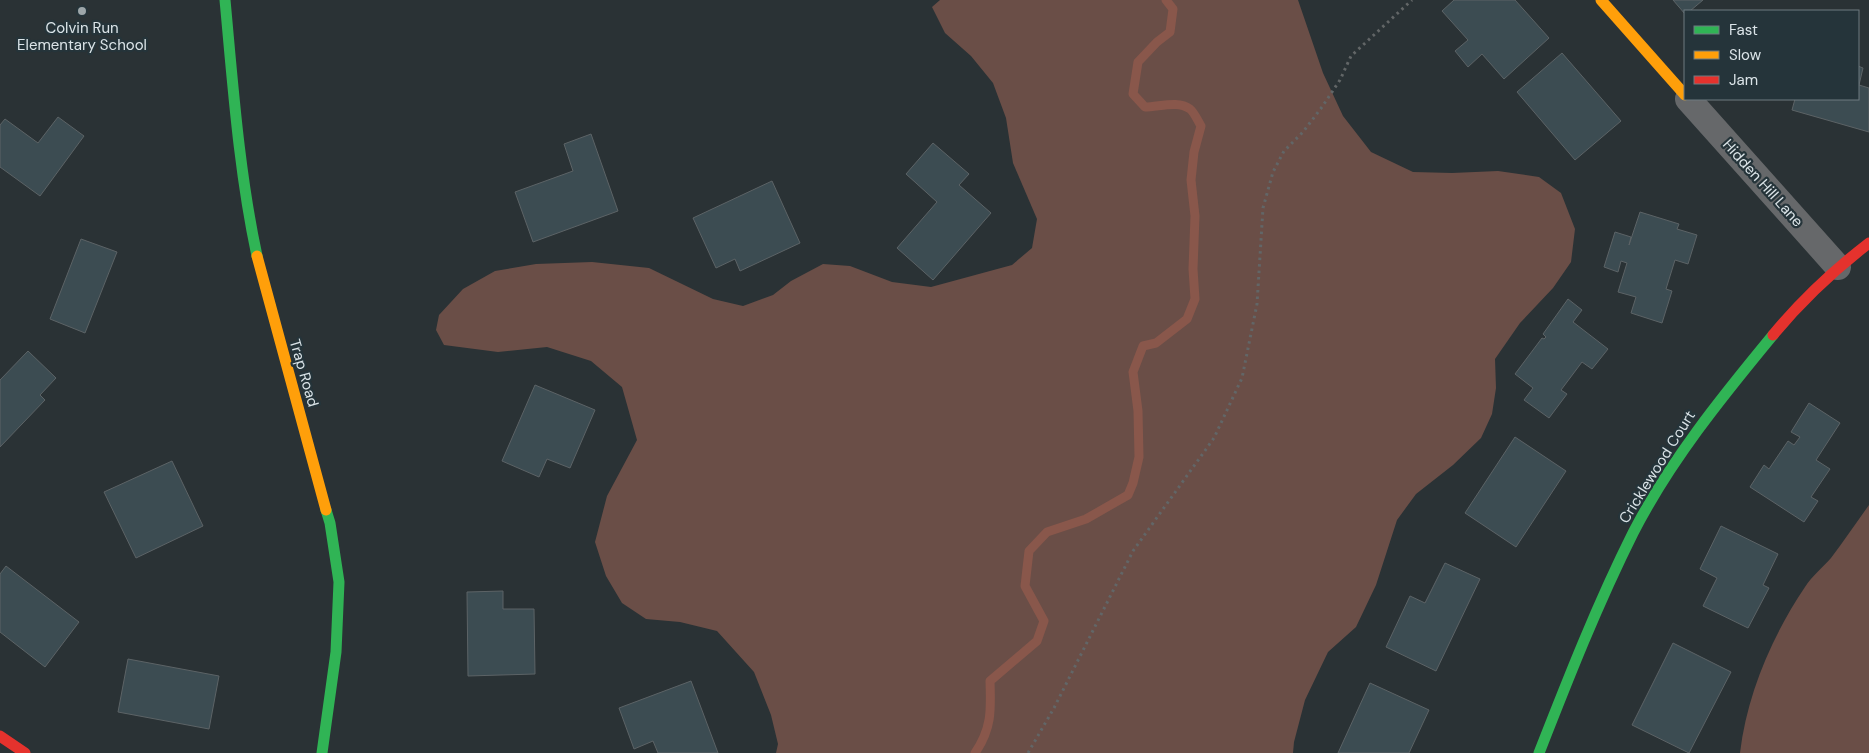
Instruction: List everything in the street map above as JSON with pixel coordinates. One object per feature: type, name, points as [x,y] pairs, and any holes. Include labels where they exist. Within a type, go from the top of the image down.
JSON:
[{"type":"street","name":"Trap Road","points":[[226,0],[230,58],[247,209],[260,272],[330,523],[339,582],[336,652],[322,753]]},
{"type":"street","points":[[1601,0],[1684,94]]},
{"type":"street","name":"Hidden Hill Lane","points":[[1689,100],[1838,267]]},
{"type":"street","name":"Cricklewood Court","points":[[1539,753],[1592,619],[1634,532],[1674,464],[1718,400],[1787,318],[1838,267],[1869,243]]},
{"type":"path","points":[[1028,753],[1054,708],[1133,551],[1214,438],[1242,378],[1257,304],[1263,208],[1273,172],[1284,151],[1303,132],[1331,94],[1351,56],[1412,0]]},
{"type":"shaded area","points":[[940,0],[1298,0],[1323,73],[1343,116],[1371,152],[1413,172],[1498,171],[1539,177],[1561,193],[1575,229],[1571,262],[1553,288],[1520,323],[1495,359],[1496,388],[1492,414],[1481,438],[1453,465],[1416,494],[1397,520],[1376,585],[1356,627],[1328,652],[1305,700],[1293,753],[776,753],[778,744],[771,715],[754,672],[717,631],[680,622],[646,619],[622,603],[606,576],[595,542],[607,496],[637,440],[622,387],[591,361],[547,347],[498,352],[444,345],[436,330],[439,315],[463,289],[495,271],[536,264],[592,262],[649,268],[713,299],[743,306],[773,295],[791,281],[823,264],[850,266],[892,282],[931,287],[1012,265],[1032,248],[1037,219],[1013,163],[1006,118],[993,83],[971,56],[945,33],[932,7]]},
{"type":"shaded area","points":[[1869,505],[1869,753],[1740,753],[1748,709],[1755,687],[1782,625],[1808,583],[1831,558]]},
{"type":"building","points":[[1454,0],[1515,0],[1549,38],[1504,79],[1482,54],[1468,67],[1455,51],[1468,40],[1442,11]]},
{"type":"building","points":[[1673,0],[1703,0],[1691,10],[1684,10],[1684,13]]},
{"type":"building","points":[[1562,53],[1621,121],[1575,160],[1517,92]]},
{"type":"building","points":[[1859,66],[1863,68],[1859,85]]},
{"type":"building","points":[[1859,85],[1869,88],[1869,132],[1792,110],[1795,100],[1859,100]]},
{"type":"building","points":[[58,117],[84,136],[40,196],[0,167],[0,125],[5,119],[38,143]]},
{"type":"building","points":[[591,134],[618,211],[533,242],[515,192],[573,171],[564,144]]},
{"type":"building","points":[[933,143],[969,174],[959,185],[991,213],[933,280],[897,248],[937,202],[906,174]]},
{"type":"building","points":[[772,181],[800,243],[740,271],[735,259],[716,268],[693,218]]},
{"type":"building","points":[[1640,212],[1679,224],[1677,229],[1697,235],[1688,264],[1675,260],[1666,289],[1672,291],[1662,323],[1631,313],[1636,297],[1618,292],[1627,263],[1621,261],[1618,272],[1604,267],[1615,232],[1631,237],[1629,245]]},
{"type":"building","points":[[81,239],[117,252],[85,333],[50,319]]},
{"type":"building","points":[[1568,299],[1582,310],[1573,322],[1608,349],[1592,369],[1582,362],[1561,390],[1567,394],[1549,418],[1524,400],[1533,388],[1515,374],[1542,338],[1546,337],[1543,334]]},
{"type":"building","points":[[28,351],[56,378],[40,395],[45,400],[0,447],[0,380]]},
{"type":"building","points":[[535,385],[595,410],[570,468],[547,459],[539,477],[502,461]]},
{"type":"building","points":[[1809,403],[1840,423],[1816,460],[1830,469],[1811,497],[1818,501],[1804,522],[1750,487],[1764,465],[1769,469],[1788,441],[1794,445],[1800,437],[1791,432]]},
{"type":"building","points":[[1515,437],[1566,471],[1516,547],[1465,513]]},
{"type":"building","points":[[172,461],[203,526],[136,558],[104,492]]},
{"type":"building","points":[[1721,526],[1778,554],[1763,585],[1769,588],[1748,628],[1703,606],[1717,578],[1700,569]]},
{"type":"building","points":[[1445,563],[1480,579],[1436,671],[1386,647],[1410,596],[1425,603]]},
{"type":"building","points":[[6,566],[79,622],[45,667],[0,632],[0,574]]},
{"type":"building","points":[[503,591],[503,609],[534,609],[535,674],[468,676],[467,592]]},
{"type":"building","points":[[1673,643],[1731,672],[1689,753],[1632,725]]},
{"type":"building","points":[[128,659],[219,676],[209,729],[118,712]]},
{"type":"building","points":[[691,681],[718,753],[658,753],[653,741],[634,749],[619,708]]},
{"type":"building","points":[[1370,683],[1429,710],[1409,753],[1338,753]]},
{"type":"waterway","points":[[975,753],[985,735],[989,718],[990,681],[1037,641],[1044,621],[1025,586],[1029,551],[1047,532],[1086,519],[1128,495],[1139,457],[1138,411],[1133,372],[1143,346],[1156,343],[1187,319],[1195,299],[1193,269],[1195,216],[1191,180],[1194,152],[1201,126],[1193,112],[1185,106],[1174,104],[1145,107],[1133,94],[1138,62],[1157,42],[1170,32],[1173,9],[1166,0]]},
{"type":"traffic: fast","points":[[225,0],[241,161],[257,256]]},
{"type":"traffic: fast","points":[[1539,753],[1595,615],[1633,533],[1648,506],[1697,431],[1773,335]]},
{"type":"traffic: fast","points":[[322,753],[336,652],[339,582],[330,523],[326,510]]},
{"type":"traffic: slow","points":[[1601,0],[1684,94]]},
{"type":"traffic: slow","points":[[257,256],[326,510]]},
{"type":"traffic: jam","points":[[1773,335],[1818,286],[1869,243]]},
{"type":"traffic: jam","points":[[0,736],[25,753]]},
{"type":"place","name":"Colvin Run Elementary School","points":[[82,11]]}]
